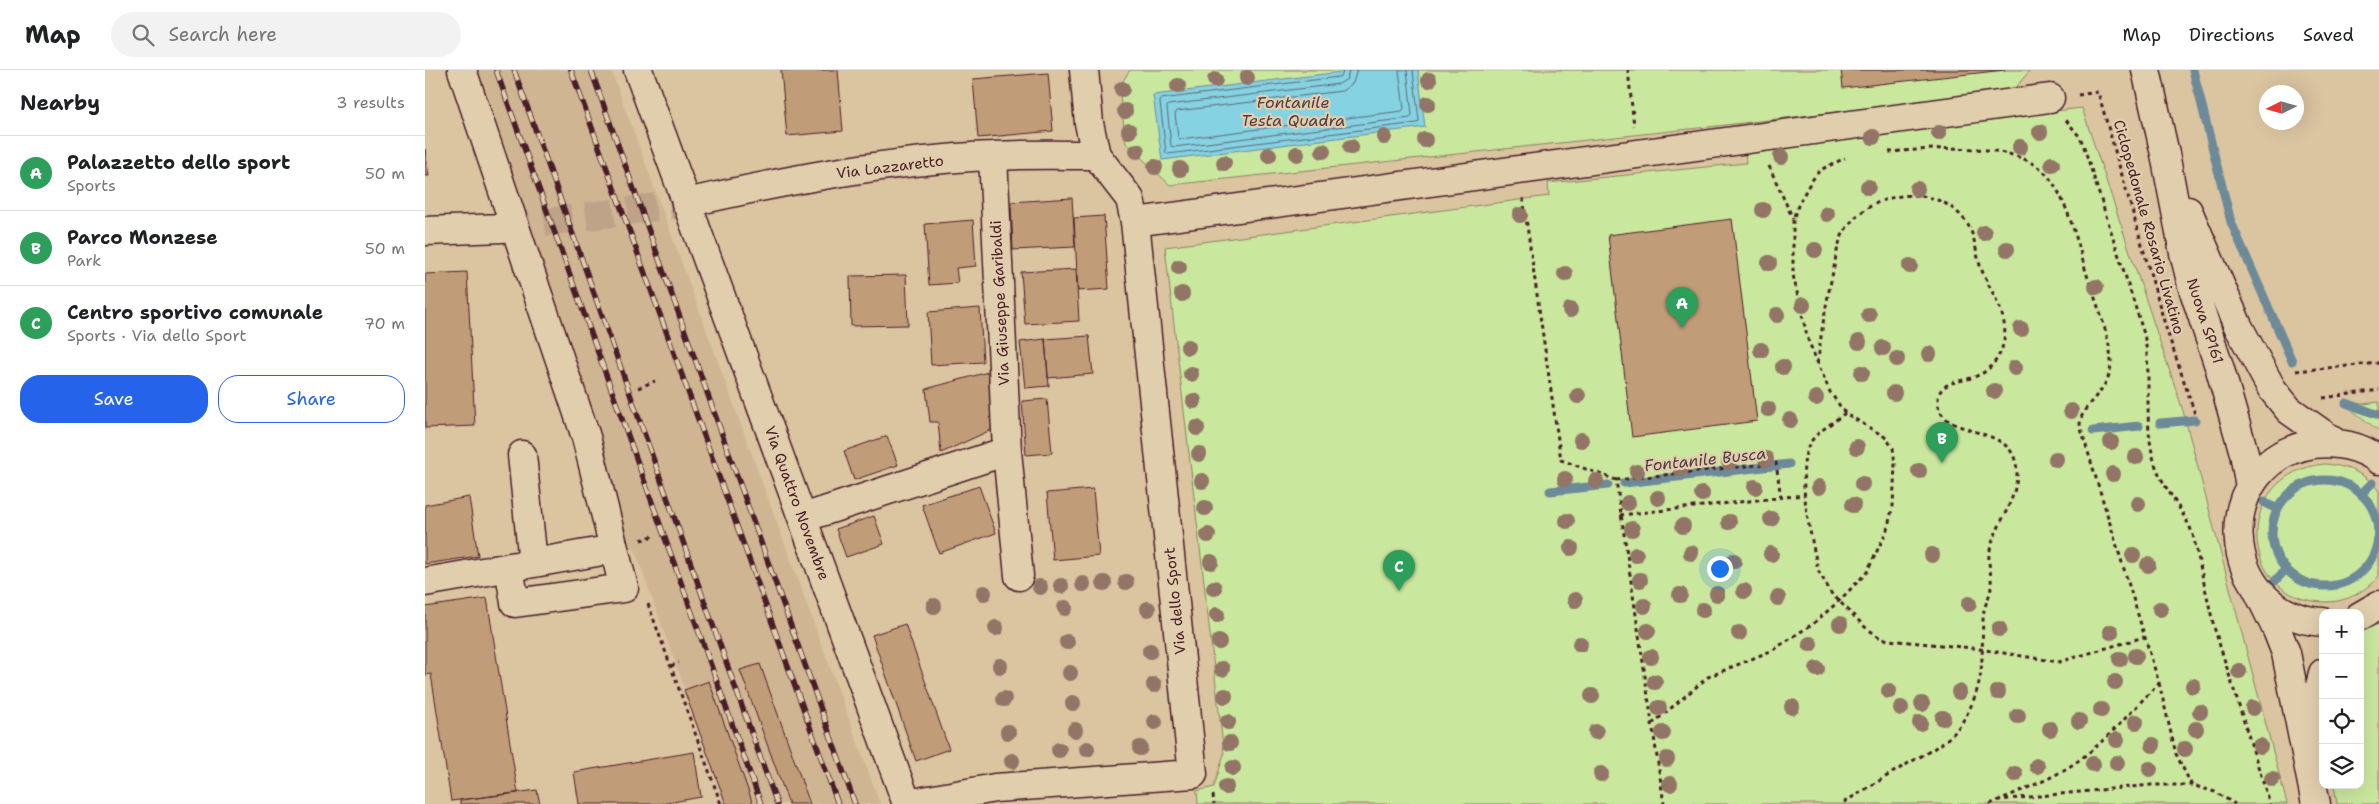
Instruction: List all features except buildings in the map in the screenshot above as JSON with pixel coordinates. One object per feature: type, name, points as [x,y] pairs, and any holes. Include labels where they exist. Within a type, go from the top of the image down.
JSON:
[{"type":"street","points":[[461,70],[586,437],[625,545],[624,588],[515,603],[521,565],[522,455]]},
{"type":"street","name":"Via Quattro Novembre","points":[[638,70],[907,804]]},
{"type":"street","points":[[1084,70],[1089,123],[1096,155]]},
{"type":"street","name":"Nuova SP161","points":[[2146,70],[2165,154],[2184,253],[2244,454],[2250,487]]},
{"type":"street","points":[[1135,222],[2050,98]]},
{"type":"street","name":"Nuova SP161","points":[[2165,154],[2204,250],[2238,326],[2272,389],[2289,410],[2337,444]]},
{"type":"street","name":"Via Lazzaretto","points":[[686,203],[748,188],[876,167],[993,156],[1096,155]]},
{"type":"street","name":"Via dello Sport","points":[[907,804],[995,788],[1193,774],[1135,222],[1130,199],[1096,155]]},
{"type":"street","name":"Via Giuseppe Garibaldi","points":[[993,156],[1007,451],[1019,576]]},
{"type":"street","points":[[425,231],[503,228]]},
{"type":"street","name":"Nuova SP161","points":[[2319,621],[2304,619],[2285,612],[2271,604],[2257,589],[2242,562],[2237,537],[2240,511],[2250,487],[2262,471],[2282,455],[2311,444],[2337,444],[2357,448],[2379,460]]},
{"type":"street","points":[[803,518],[1007,451]]},
{"type":"street","points":[[425,582],[625,545]]},
{"type":"street","points":[[2257,589],[2286,653],[2315,797]]},
{"type":"street","points":[[2315,797],[2319,691]]},
{"type":"path","points":[[1628,70],[1637,154]]},
{"type":"path","name":"Ciclopedonale Rosario Livatino","points":[[2050,98],[2098,92],[2166,328],[2195,414]]},
{"type":"path","points":[[2050,98],[2055,109],[2080,137],[2084,147],[2144,334],[2147,356],[2147,411],[2155,463],[2169,495],[2188,521],[2193,535],[2214,627],[2270,804]]},
{"type":"path","points":[[1757,138],[1793,219]]},
{"type":"path","points":[[1882,152],[1976,149],[2006,152],[2038,167],[2046,174],[2057,191],[2080,252],[2110,355],[2108,380],[2104,388],[2085,409],[2080,418],[2080,426],[2159,683],[2176,754],[2192,784]]},
{"type":"path","points":[[1652,724],[1708,677],[1773,650],[1839,601],[1861,580],[1873,564],[1887,530],[1893,506],[1895,457],[1889,442],[1880,433],[1858,423],[1845,413],[1824,382],[1803,324],[1794,284],[1791,251],[1793,219],[1809,183],[1827,164],[1851,156]]},
{"type":"path","points":[[1519,170],[1561,460],[1616,480],[1776,463],[1781,498]]},
{"type":"path","points":[[1818,364],[1823,314],[1840,240],[1848,226],[1859,214],[1879,201],[1901,196],[1917,196],[1950,205],[1967,223],[1982,271],[2003,316],[2005,340],[1998,357],[1989,369],[1974,377],[1955,381],[1942,388],[1938,395],[1939,410],[1954,424],[2002,442],[2013,454],[2017,468],[2015,487],[1989,555],[1991,585],[1985,609],[1984,650],[1980,679],[1964,719],[1953,735],[1932,750],[1841,804]]},
{"type":"path","points":[[2293,372],[2379,363]]},
{"type":"path","points":[[638,388],[655,381]]},
{"type":"path","points":[[2320,398],[2379,390]]},
{"type":"path","points":[[1845,413],[1811,441],[1805,453],[1802,475],[1818,570],[1831,592],[1865,627],[1884,639],[1984,650],[2059,662],[2144,637]]},
{"type":"path","points":[[1616,480],[1664,804]]},
{"type":"path","points":[[1620,515],[1804,495]]},
{"type":"path","points":[[625,545],[656,535]]},
{"type":"path","points":[[648,601],[721,804]]},
{"type":"path","points":[[671,666],[679,663]]},
{"type":"path","points":[[1990,804],[2056,774],[2078,760],[2096,747],[2159,683]]},
{"type":"path","points":[[1999,800],[2151,785],[2192,784],[2215,792],[2235,804]]},
{"type":"shaded area","points":[[469,70],[611,70],[880,804],[726,804],[634,548],[630,548]]},
{"type":"green space","points":[[1130,70],[2030,70],[2013,91],[1717,126],[1170,185],[1126,143],[1119,87]]},
{"type":"green space","points":[[2082,108],[2183,411],[2287,804],[1198,804],[1197,791],[1214,787],[1224,754],[1165,247],[1549,196],[1548,183],[1746,163],[1745,147]]},
{"type":"green space","points":[[2379,402],[2379,431],[2347,406]]},
{"type":"green space","points":[[2325,464],[2348,469],[2362,475],[2379,491],[2379,576],[2368,586],[2349,598],[2326,602],[2296,596],[2275,582],[2262,560],[2257,536],[2261,511],[2273,489],[2295,472]]},
{"type":"green space","points":[[2379,624],[2379,804],[2337,804],[2335,789],[2364,789],[2364,630]]},
{"type":"water","name":"Fontanile Testa Quadra","points":[[1357,70],[1418,70],[1425,127],[1162,160],[1153,95]]},
{"type":"waterway","points":[[2193,70],[2231,222],[2292,361]]},
{"type":"waterway","points":[[2346,403],[2379,415]]},
{"type":"waterway","name":"Fontanile Busca","points":[[2160,423],[2195,420]]},
{"type":"waterway","name":"Fontanile Busca","points":[[2093,431],[2139,426]]},
{"type":"waterway","name":"Fontanile Busca","points":[[1624,483],[1789,464]]},
{"type":"waterway","points":[[2325,480],[2345,484],[2363,495],[2374,513],[2378,533],[2374,553],[2363,571],[2345,582],[2325,586],[2305,582],[2287,571],[2276,553],[2272,533],[2276,513],[2287,495],[2305,484],[2325,480]]},
{"type":"waterway","points":[[2361,494],[2372,483]]},
{"type":"waterway","name":"Fontanile Busca","points":[[1550,491],[1608,485]]},
{"type":"waterway","points":[[2264,502],[2277,509]]},
{"type":"waterway","points":[[2275,581],[2286,569]]},
{"type":"tunnel","points":[[503,228],[686,203]]},
{"type":"railway","points":[[496,70],[761,804]]},
{"type":"railway","points":[[514,70],[777,804]]},
{"type":"railway","points":[[571,70],[838,804]]},
{"type":"railway","points":[[591,70],[855,804]]},
{"type":"place","name":"Palazzetto dello sport","points":[[1682,328]]},
{"type":"place","name":"Parco Monzese","points":[[1942,463]]},
{"type":"place","name":"Centro sportivo comunale","points":[[1399,591]]}]
